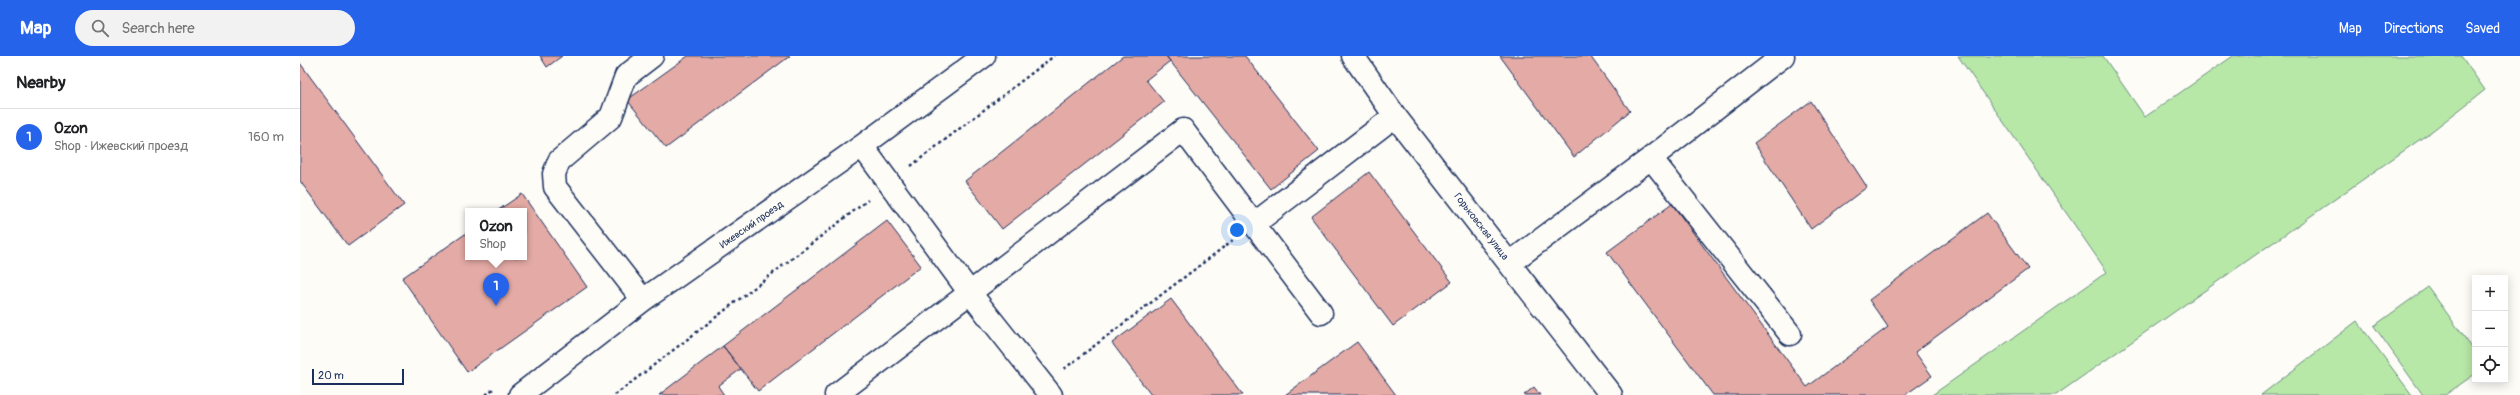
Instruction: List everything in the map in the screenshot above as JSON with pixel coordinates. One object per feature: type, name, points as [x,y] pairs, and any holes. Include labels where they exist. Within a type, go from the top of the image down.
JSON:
[{"type":"street","points":[[643,300],[554,187],[554,174],[559,161],[611,117],[626,76],[652,56]]},
{"type":"street","name":"Ижевский проезд","points":[[520,395],[643,300],[862,146],[984,56]]},
{"type":"street","name":"Горьковская улица","points":[[1353,56],[1395,116],[1511,262],[1611,395]]},
{"type":"street","points":[[1511,262],[1651,158],[1783,56]]},
{"type":"street","points":[[1254,224],[1395,116]]},
{"type":"street","points":[[836,395],[1183,130],[1321,313]]},
{"type":"street","points":[[862,146],[970,293],[1047,390]]},
{"type":"street","points":[[1651,158],[1790,334]]},
{"type":"path","points":[[615,395],[1054,56]]},
{"type":"path","points":[[1047,390],[1254,224]]},
{"type":"green space","points":[[1958,56],[2103,56],[2145,117],[2233,56],[2461,56],[2485,90],[2432,131],[2056,395],[1932,395],[2107,272]]},
{"type":"green space","points":[[2428,287],[2472,348],[2472,376],[2445,395],[2423,395],[2374,326]]},
{"type":"green space","points":[[2357,321],[2412,395],[2261,395]]},
{"type":"building","points":[[540,56],[562,56],[547,67]]},
{"type":"building","points":[[688,56],[790,56],[666,148],[627,100]]},
{"type":"building","points":[[1123,56],[1166,56],[1170,61],[1146,80],[1164,102],[1002,229],[965,181]]},
{"type":"building","points":[[1166,56],[1245,56],[1319,151],[1271,189]]},
{"type":"building","points":[[1500,56],[1590,56],[1630,111],[1574,157]]},
{"type":"building","points":[[300,63],[404,205],[348,246],[300,181]]},
{"type":"building","points":[[1811,101],[1867,187],[1811,229],[1754,143]]},
{"type":"building","points":[[1369,172],[1452,282],[1393,326],[1311,217]]},
{"type":"building","points":[[522,194],[587,287],[467,372],[402,278],[465,234],[465,260],[527,260],[527,208],[501,208]]},
{"type":"building","points":[[1672,204],[1807,387],[1888,327],[1869,300],[1987,213],[2028,269],[1915,352],[1932,376],[1905,395],[1713,395],[1607,252]]},
{"type":"building","points":[[887,221],[921,266],[758,391],[723,346]]},
{"type":"building","points":[[1171,299],[1243,395],[1151,395],[1112,343]]},
{"type":"building","points":[[1357,342],[1396,395],[1285,395]]},
{"type":"building","points":[[723,346],[741,369],[718,386],[724,395],[659,395]]},
{"type":"building","points":[[1534,387],[1540,395],[1524,395]]},
{"type":"place","name":"Ozon","points":[[496,306]]}]
